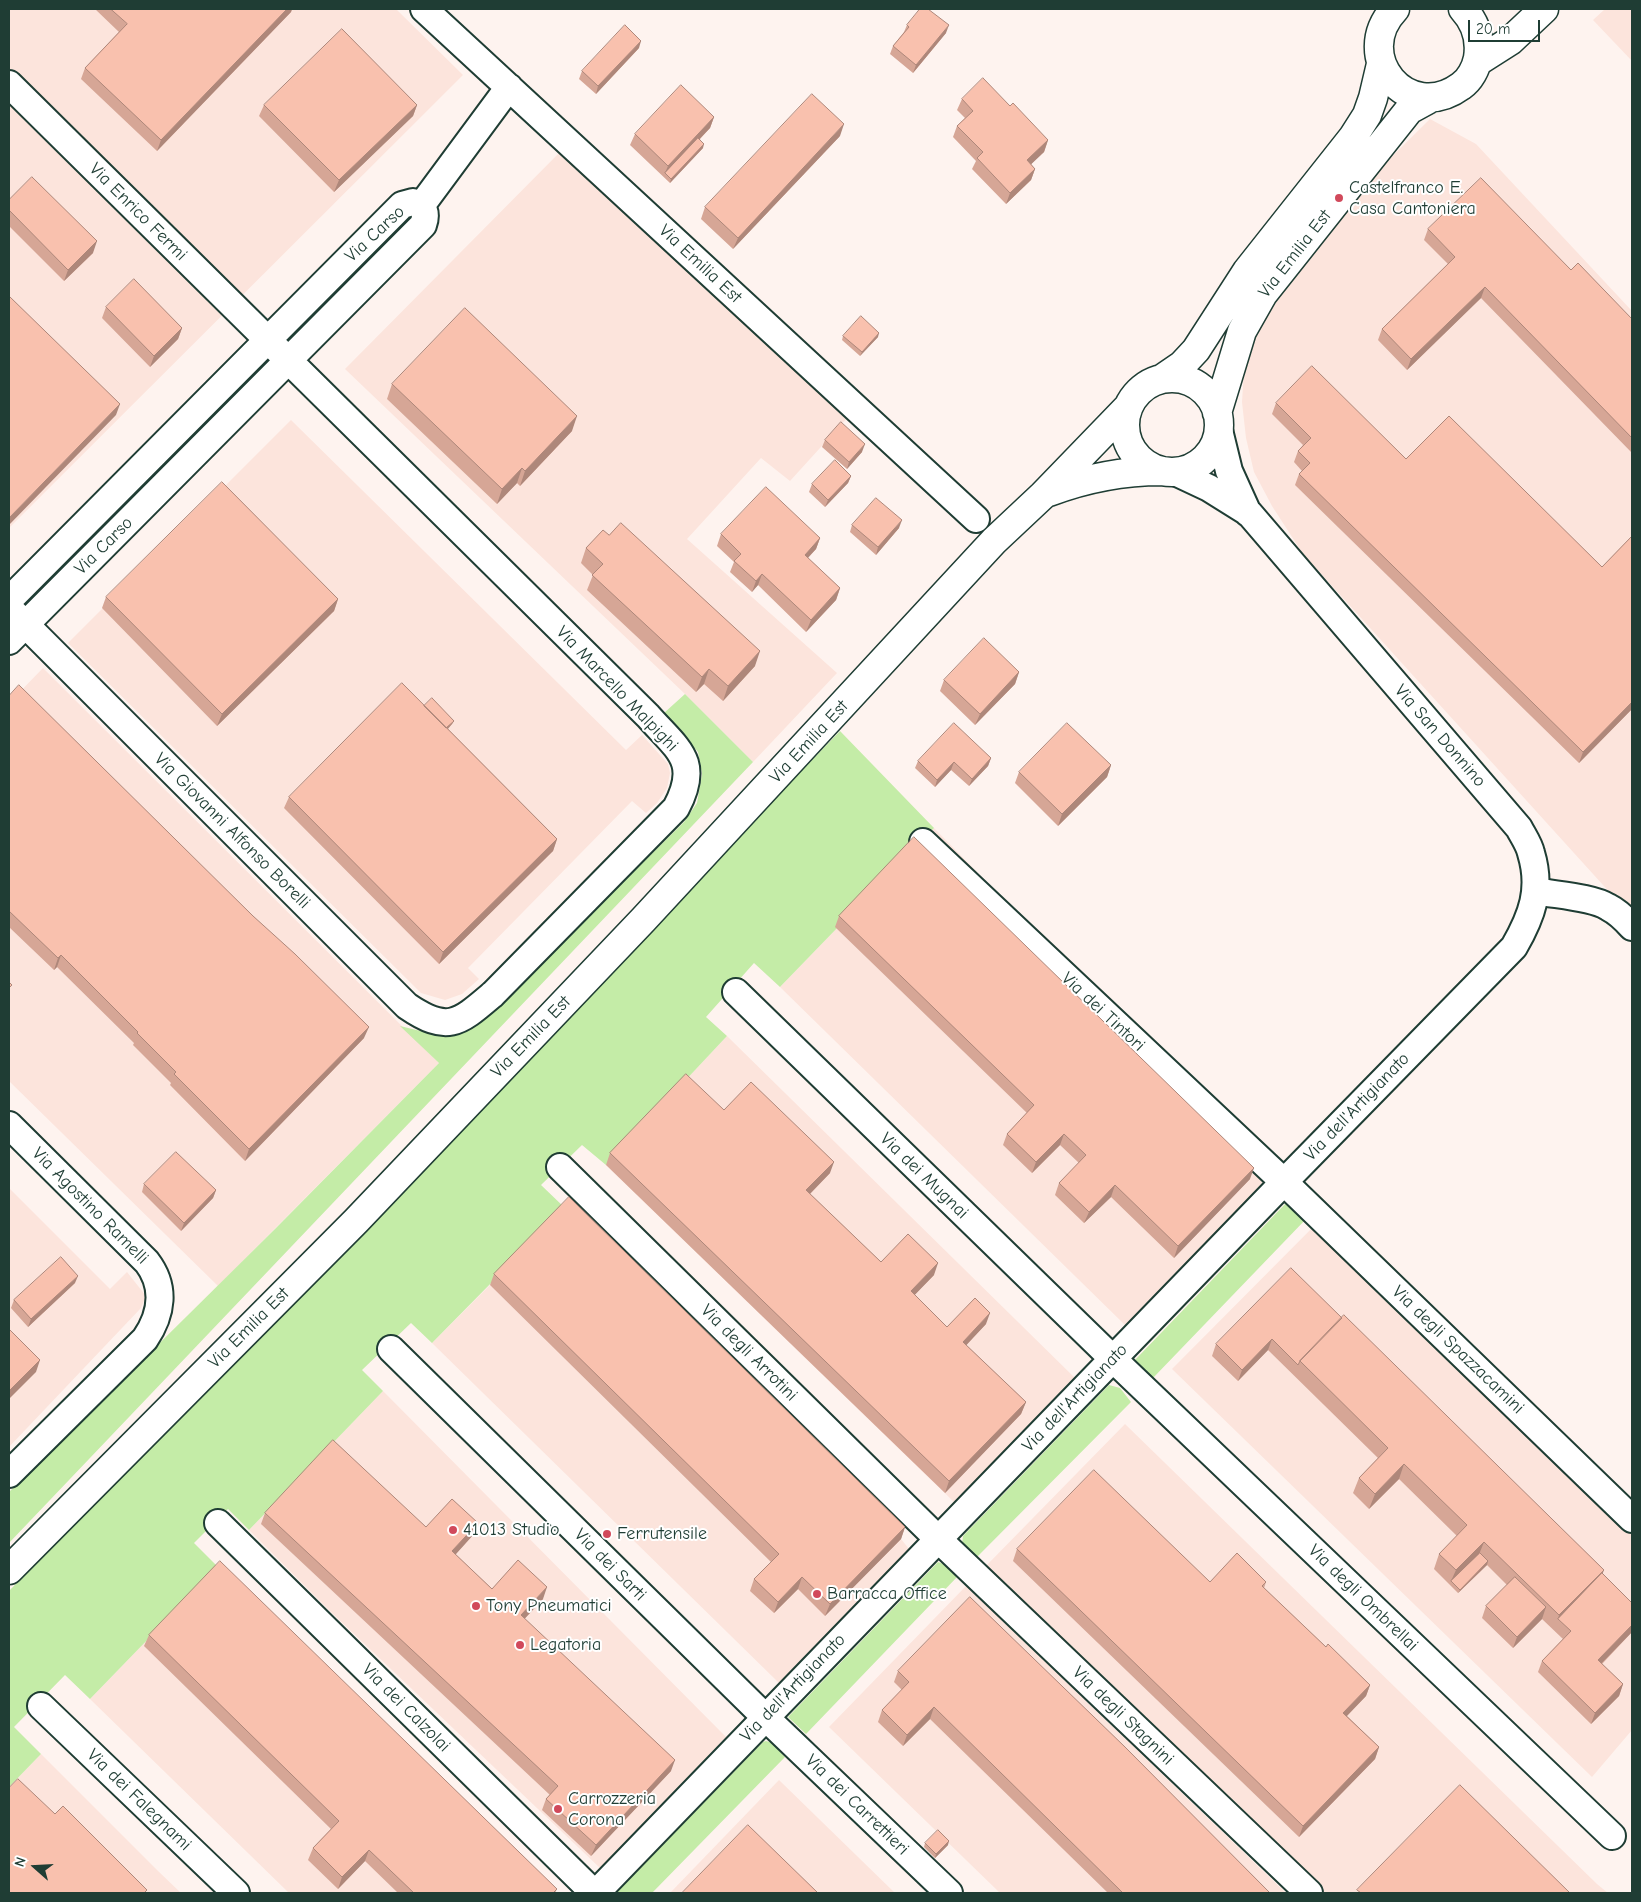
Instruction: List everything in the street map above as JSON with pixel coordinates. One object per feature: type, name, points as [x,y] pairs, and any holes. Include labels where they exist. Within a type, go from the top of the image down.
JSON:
[{"type":"main road","name":"Via Emilia Est","points":[[1043,495],[1093,477],[1121,472],[1187,469],[1199,463],[1209,454],[1215,443],[1229,372],[1242,332],[1263,294],[1409,110],[1430,98],[1443,96],[1454,91],[1464,84],[1472,74],[1480,48],[1478,34],[1466,9]]},
{"type":"main road","name":"Via Emilia Est","points":[[1477,62],[1510,41],[1544,9]]},
{"type":"main road","name":"Via Emilia Est","points":[[9,1570],[369,1207],[643,920],[994,541],[1043,495],[1129,406],[1134,396],[1142,388],[1163,378],[1182,365],[1196,350],[1247,271],[1353,137],[1367,115],[1381,64],[1378,52],[1384,15]]},
{"type":"main road","points":[[1381,64],[1389,78],[1400,89],[1414,96],[1430,98]]},
{"type":"main road","points":[[1163,378],[1173,377],[1193,382],[1208,395],[1218,422]]},
{"type":"main road","points":[[1129,406],[1125,419],[1126,433],[1130,446],[1138,458],[1149,466],[1168,471]]},
{"type":"street","name":"Via Emilia Est","points":[[424,9],[976,518]]},
{"type":"street","name":"Via Enrico Fermi","points":[[9,84],[267,340]]},
{"type":"street","points":[[421,206],[509,87]]},
{"type":"street","name":"Via Carso","points":[[9,600],[402,205],[413,202],[421,206],[426,217],[423,225],[288,361],[14,624]]},
{"type":"street","points":[[267,340],[288,361]]},
{"type":"street","name":"Via Marcello Malpighi","points":[[288,361],[648,716],[681,753],[687,768],[688,779],[676,808],[493,994],[466,1017],[448,1024]]},
{"type":"street","name":"Via San Donnino","points":[[1218,422],[1228,471],[1249,513],[1519,828],[1531,852],[1536,891]]},
{"type":"street","name":"Via San Donnino","points":[[1168,471],[1210,488],[1249,513]]},
{"type":"street","name":"Via Giovanni Alfonso Borelli","points":[[14,624],[407,1006],[424,1018],[448,1024]]},
{"type":"street","name":"Via dei Tintori","points":[[923,842],[1284,1182]]},
{"type":"street","points":[[1536,891],[1607,906],[1622,916],[1632,927]]},
{"type":"street","name":"Via dell'Artigianato","points":[[595,1893],[1514,947],[1528,921],[1536,891]]},
{"type":"street","name":"Via dei Mugnai","points":[[736,992],[1113,1359]]},
{"type":"street","name":"Via Agostino Ramelli","points":[[9,1125],[147,1262],[154,1272],[160,1300],[154,1326],[145,1339],[9,1474]]},
{"type":"street","name":"Via degli Arrotini","points":[[560,1167],[938,1539]]},
{"type":"street","name":"Via degli Spazzacamini","points":[[1284,1182],[1632,1519]]},
{"type":"street","name":"Via dei Sarti","points":[[391,1349],[765,1717]]},
{"type":"street","name":"Via degli Ombrellai","points":[[1113,1359],[1612,1836]]},
{"type":"street","name":"Via dei Calzolai","points":[[218,1523],[595,1893]]},
{"type":"street","name":"Via degli Stagnini","points":[[938,1539],[1309,1893]]},
{"type":"street","name":"Via dei Falegnami","points":[[41,1706],[236,1893]]},
{"type":"street","name":"Via dei Carrettieri","points":[[765,1717],[948,1893]]},
{"type":"shaded area","points":[[9,9],[396,9],[463,75],[9,528]]},
{"type":"shaded area","points":[[1605,9],[1632,9],[1632,61],[1593,20]]},
{"type":"shaded area","points":[[1430,119],[1476,144],[1632,311],[1632,917],[1303,554],[1272,506],[1254,472],[1246,438],[1242,402],[1244,371],[1258,330],[1279,286],[1335,213]]},
{"type":"shaded area","points":[[562,150],[850,415],[790,481],[761,458],[687,539],[837,673],[753,762],[685,694],[345,369]]},
{"type":"shaded area","points":[[291,420],[626,750],[642,735],[668,764],[670,773],[667,788],[657,803],[646,813],[632,801],[468,968],[479,979],[462,994],[445,1000],[421,993],[68,643]]},
{"type":"shaded area","points":[[43,668],[439,1063],[218,1286],[9,1081],[9,703]]},
{"type":"shaded area","points":[[934,828],[1053,950],[1278,1168],[1125,1325],[780,987]]},
{"type":"shaded area","points":[[727,1036],[1075,1378],[954,1502],[606,1165]]},
{"type":"shaded area","points":[[9,1188],[110,1289],[127,1272],[146,1296],[141,1308],[9,1447]]},
{"type":"shaded area","points":[[1326,1214],[1632,1511],[1632,1730],[1592,1777],[1172,1369]]},
{"type":"shaded area","points":[[490,1285],[901,1539],[909,1549],[779,1683],[432,1343]]},
{"type":"shaded area","points":[[383,1391],[726,1737],[600,1868],[332,1613],[249,1530]]},
{"type":"shaded area","points":[[1125,1424],[1608,1893],[1325,1893],[985,1567]]},
{"type":"shaded area","points":[[218,1567],[552,1893],[289,1893],[90,1699]]},
{"type":"shaded area","points":[[966,1586],[1286,1893],[1000,1893],[829,1727]]},
{"type":"shaded area","points":[[41,1754],[181,1893],[9,1893],[9,1787]]},
{"type":"shaded area","points":[[779,1780],[895,1893],[670,1893]]},
{"type":"green space","points":[[685,694],[753,762],[9,1543],[9,1492],[276,1228],[439,1063],[400,1026],[437,1035],[460,1033],[479,1024],[684,822],[697,803],[702,774],[698,752],[664,713]]},
{"type":"green space","points":[[840,731],[934,828],[780,987],[754,963],[706,1017],[727,1036],[606,1165],[582,1145],[541,1185],[565,1208],[432,1343],[411,1323],[362,1370],[383,1391],[249,1530],[228,1509],[194,1543],[218,1567],[90,1699],[65,1675],[14,1727],[41,1754],[9,1787],[9,1591]]},
{"type":"green space","points":[[1288,1201],[1307,1218],[1153,1378],[1134,1361]]},
{"type":"green space","points":[[1109,1385],[1120,1388],[1131,1402],[976,1558],[962,1544],[963,1536]]},
{"type":"green space","points":[[938,1562],[949,1566],[958,1576],[806,1734],[788,1717]]},
{"type":"green space","points":[[763,1742],[772,1743],[785,1757],[652,1893],[616,1893]]},
{"type":"building","points":[[111,9],[287,9],[161,140],[85,68],[127,24]]},
{"type":"building","points":[[920,9],[928,9],[949,25],[916,65],[893,46],[909,27],[907,25]]},
{"type":"building","points":[[625,25],[641,41],[598,86],[582,71]]},
{"type":"building","points":[[342,29],[417,105],[339,180],[264,105]]},
{"type":"building","points":[[983,78],[1010,106],[1013,103],[1048,140],[1027,160],[1035,169],[1010,193],[977,158],[983,152],[957,126],[973,111],[962,99]]},
{"type":"building","points":[[681,85],[714,117],[668,166],[635,134]]},
{"type":"building","points":[[812,94],[844,124],[738,238],[705,207]]},
{"type":"building","points":[[698,138],[704,144],[671,179],[665,173]]},
{"type":"building","points":[[32,177],[97,241],[68,270],[9,210],[9,200]]},
{"type":"building","points":[[1481,178],[1571,270],[1578,263],[1632,319],[1632,438],[1485,287],[1411,359],[1382,329],[1455,257],[1428,229]]},
{"type":"building","points":[[134,279],[182,328],[154,356],[106,307]]},
{"type":"building","points":[[9,296],[120,404],[9,518]]},
{"type":"building","points":[[465,308],[577,416],[525,471],[522,468],[502,489],[392,384]]},
{"type":"building","points":[[861,316],[879,333],[862,352],[843,336]]},
{"type":"building","points":[[1312,366],[1406,459],[1449,416],[1602,567],[1632,536],[1632,702],[1583,752],[1299,474],[1310,463],[1298,451],[1311,438],[1276,403]]},
{"type":"building","points":[[841,422],[865,444],[849,462],[825,440]]},
{"type":"building","points":[[835,460],[851,476],[828,500],[812,484]]},
{"type":"building","points":[[222,482],[338,599],[222,714],[106,597]]},
{"type":"building","points":[[766,487],[820,538],[805,555],[840,588],[811,620],[762,574],[756,581],[734,561],[741,554],[721,534]]},
{"type":"building","points":[[876,498],[902,520],[878,547],[852,525]]},
{"type":"building","points":[[621,523],[760,651],[728,686],[709,669],[702,677],[592,575],[603,564],[586,548],[603,530],[609,535]]},
{"type":"building","points":[[984,638],[1019,672],[980,714],[944,680]]},
{"type":"building","points":[[402,683],[557,839],[443,952],[289,797]]},
{"type":"building","points":[[19,685],[253,916],[295,954],[369,1027],[249,1149],[174,1074],[176,1072],[138,1032],[61,955],[58,958],[9,911],[9,696]]},
{"type":"building","points":[[432,698],[454,721],[446,728],[424,706]]},
{"type":"building","points":[[954,723],[991,758],[972,779],[954,762],[937,780],[918,761]]},
{"type":"building","points":[[1067,723],[1111,765],[1062,814],[1019,772]]},
{"type":"building","points":[[914,837],[1254,1168],[1178,1246],[1115,1185],[1089,1212],[1059,1183],[1086,1155],[1064,1134],[1036,1162],[1007,1134],[1034,1105],[839,916]]},
{"type":"building","points":[[686,1074],[724,1110],[751,1082],[834,1162],[806,1190],[881,1262],[908,1234],[938,1263],[911,1291],[947,1327],[975,1298],[990,1313],[963,1342],[1026,1402],[949,1481],[610,1153]]},
{"type":"building","points":[[176,1152],[216,1190],[184,1223],[144,1184]]},
{"type":"building","points":[[569,1197],[905,1527],[830,1604],[802,1577],[778,1602],[754,1579],[779,1554],[494,1274]]},
{"type":"building","points":[[61,1257],[78,1276],[31,1319],[14,1300]]},
{"type":"building","points":[[1291,1268],[1342,1318],[1298,1365],[1272,1339],[1242,1370],[1216,1344]]},
{"type":"building","points":[[1344,1315],[1604,1570],[1559,1615],[1484,1542],[1456,1570],[1439,1554],[1467,1525],[1404,1464],[1375,1494],[1359,1478],[1388,1448],[1300,1361]]},
{"type":"building","points":[[9,1329],[40,1360],[9,1391]]},
{"type":"building","points":[[333,1440],[426,1527],[452,1499],[478,1523],[452,1551],[492,1589],[518,1560],[547,1587],[521,1615],[675,1760],[596,1845],[546,1799],[558,1786],[265,1513]]},
{"type":"building","points":[[1094,1470],[1210,1582],[1237,1553],[1266,1582],[1262,1586],[1326,1647],[1328,1644],[1370,1685],[1343,1713],[1379,1747],[1303,1826],[1017,1549]]},
{"type":"building","points":[[1480,1553],[1488,1561],[1460,1590],[1451,1581]]},
{"type":"building","points":[[220,1561],[557,1889],[553,1893],[414,1893],[369,1850],[342,1877],[313,1848],[339,1821],[149,1635]]},
{"type":"building","points":[[1602,1573],[1632,1603],[1632,1625],[1598,1660],[1623,1684],[1595,1713],[1542,1661],[1571,1631],[1558,1619]]},
{"type":"building","points":[[1515,1577],[1546,1607],[1517,1637],[1486,1606]]},
{"type":"building","points":[[970,1597],[1125,1747],[1270,1893],[1123,1893],[934,1707],[907,1735],[882,1710],[909,1682],[898,1671]]},
{"type":"building","points":[[18,1779],[55,1814],[63,1806],[147,1890],[144,1893],[9,1893],[9,1788]]},
{"type":"building","points":[[1460,1785],[1570,1893],[1361,1893],[1357,1890]]},
{"type":"building","points":[[748,1825],[818,1893],[682,1893]]},
{"type":"building","points":[[938,1830],[949,1841],[936,1854],[925,1843]]},
{"type":"place","name":"Castelfranco E. Casa Cantoniera","points":[[1339,198]]},
{"type":"place","name":"41013 Studio","points":[[453,1530]]},
{"type":"place","name":"Ferrutensile","points":[[607,1534]]},
{"type":"place","name":"Barracca Office","points":[[817,1594]]},
{"type":"place","name":"Tony Pneumatici","points":[[476,1606]]},
{"type":"place","name":"Legatoria","points":[[520,1645]]},
{"type":"place","name":"Carrozzeria Corona","points":[[558,1809]]}]
